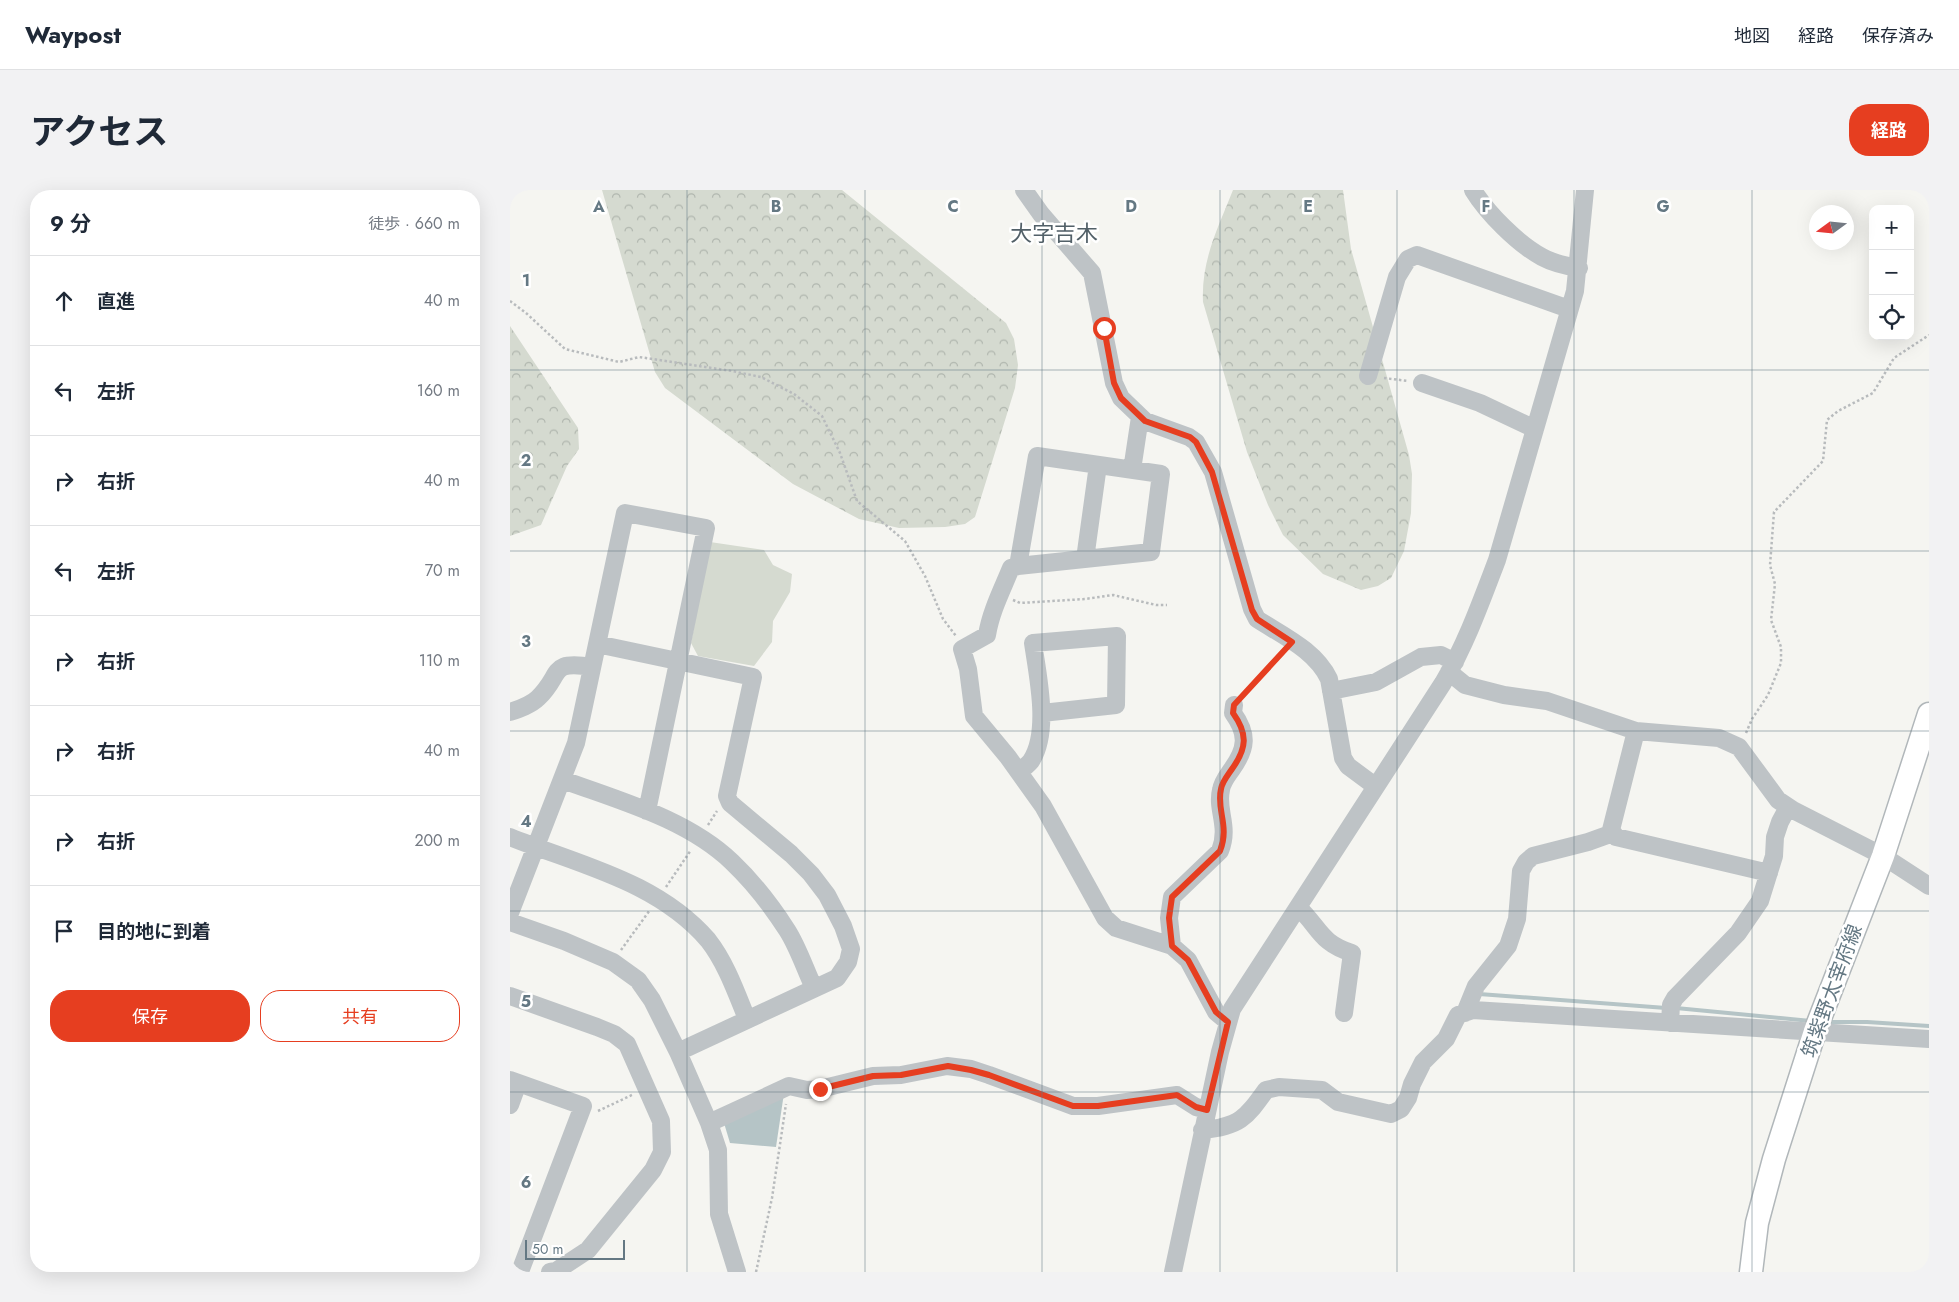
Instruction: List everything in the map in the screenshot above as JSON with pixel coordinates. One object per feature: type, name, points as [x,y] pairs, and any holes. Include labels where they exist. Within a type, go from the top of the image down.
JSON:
[{"type":"main road","name":"筑紫野太宰府線","points":[[1751,1272],[1757,1224],[1769,1178],[1815,1031],[1883,856],[1929,714]]},
{"type":"street","points":[[1024,190],[1041,214],[1092,273],[1114,383],[1121,398],[1145,421],[1190,437],[1196,442],[1212,472],[1252,610],[1257,619],[1311,654],[1324,670],[1331,691],[1343,758],[1348,766],[1375,786]]},
{"type":"street","points":[[1473,190],[1492,215],[1513,235],[1542,257],[1566,266],[1579,268]]},
{"type":"street","points":[[1173,1272],[1202,1130],[1232,1010],[1375,786],[1399,753],[1452,667],[1475,617],[1497,560],[1568,309],[1575,291],[1579,268],[1585,190]]},
{"type":"street","points":[[1368,376],[1397,277],[1408,259],[1417,255],[1568,309]]},
{"type":"street","points":[[1422,383],[1480,403],[1535,429]]},
{"type":"street","points":[[1132,470],[1140,417]]},
{"type":"street","points":[[1018,566],[1037,456],[1161,474],[1151,552],[1012,568],[989,620],[987,635],[962,649],[968,670],[974,716],[1019,772],[1043,806],[1105,918],[1116,928],[1172,946],[1188,960],[1216,1012],[1228,1022]]},
{"type":"street","points":[[1084,559],[1098,465]]},
{"type":"street","points":[[510,913],[576,743],[625,513],[706,528],[647,811]]},
{"type":"street","points":[[1019,772],[1030,762],[1039,738],[1042,713],[1033,644],[1117,636],[1116,706],[1042,713]]},
{"type":"street","points":[[597,644],[753,677],[727,796],[730,803],[791,854],[810,874],[826,895],[843,926],[851,949],[848,962],[837,978],[678,1052]]},
{"type":"street","points":[[1331,691],[1376,682],[1421,657],[1441,656],[1465,685],[1504,695],[1547,701],[1636,731],[1719,738],[1739,747],[1778,800],[1883,856],[1929,886]]},
{"type":"street","points":[[510,712],[538,698],[560,668],[571,664],[592,667]]},
{"type":"street","points":[[1172,946],[1169,918],[1172,897],[1220,851],[1224,842],[1220,790],[1241,756],[1243,742],[1242,727],[1233,713],[1234,705]]},
{"type":"street","points":[[1636,731],[1611,830],[1616,838],[1769,872]]},
{"type":"street","points":[[563,780],[647,811],[700,838],[732,861],[764,896],[788,932],[814,988]]},
{"type":"street","points":[[1670,1023],[1671,1004],[1675,998],[1738,933],[1760,901],[1774,856],[1780,822],[1788,807]]},
{"type":"street","points":[[1465,1013],[1476,986],[1508,946],[1517,919],[1521,871],[1526,862],[1533,856],[1588,842],[1613,833]]},
{"type":"street","points":[[510,836],[628,880],[658,898],[688,920],[708,941],[726,968],[747,1019]]},
{"type":"street","points":[[1298,907],[1325,940],[1340,950],[1352,953],[1344,1013]]},
{"type":"street","points":[[510,922],[564,941],[613,962],[638,980],[652,1000],[678,1052],[709,1123],[718,1150],[719,1214],[737,1272]]},
{"type":"street","points":[[510,996],[614,1034],[627,1044],[661,1121],[662,1152],[653,1170],[588,1250],[550,1272]]},
{"type":"street","points":[[1202,1130],[1236,1124],[1249,1114],[1266,1090],[1280,1087],[1322,1090],[1338,1102],[1391,1114],[1400,1109],[1408,1098],[1412,1084],[1423,1062],[1446,1039],[1458,1016],[1473,1010],[1929,1039]]},
{"type":"street","points":[[709,1123],[789,1086],[807,1090],[820,1089],[873,1076],[901,1075],[948,1066],[989,1075],[1073,1106],[1098,1106],[1177,1095],[1196,1107],[1207,1110]]},
{"type":"street","points":[[510,1105],[514,1081],[582,1106],[522,1269]]},
{"type":"path","points":[[510,301],[565,349],[619,362],[639,357],[732,371],[762,377],[794,394],[822,416],[840,453],[857,501],[905,541],[924,576],[943,620],[959,641],[962,649]]},
{"type":"path","points":[[1739,747],[1752,720],[1768,695],[1781,663],[1781,647],[1771,620],[1775,584],[1770,565],[1774,512],[1822,462],[1827,420],[1838,411],[1873,393],[1894,358],[1929,335]]},
{"type":"path","points":[[1368,376],[1422,383]]},
{"type":"path","points":[[1000,594],[1020,603],[1085,600],[1113,594],[1156,605],[1167,605]]},
{"type":"path","points":[[1234,705],[1292,642]]},
{"type":"path","points":[[613,962],[700,838],[727,796]]},
{"type":"path","points":[[756,1272],[772,1198],[789,1086]]},
{"type":"path","points":[[582,1106],[598,1111],[648,1088]]},
{"type":"green space","points":[[602,190],[842,190],[1006,323],[1014,339],[1018,365],[1015,388],[975,517],[965,524],[945,527],[899,528],[859,519],[793,484],[665,388],[655,372]]},
{"type":"green space","points":[[1233,190],[1343,190],[1351,249],[1409,455],[1412,474],[1411,513],[1404,551],[1391,578],[1378,586],[1361,590],[1323,574],[1283,535],[1268,505],[1247,452],[1203,302],[1203,287],[1208,258],[1216,231]]},
{"type":"green space","points":[[510,326],[578,428],[579,449],[567,466],[541,525],[510,536]]},
{"type":"green space","points":[[710,542],[764,550],[773,565],[792,574],[790,592],[773,621],[772,642],[754,666],[698,656],[691,643]]},
{"type":"shaded area","points":[[784,1093],[776,1147],[730,1143],[724,1123]]},
{"type":"waterway","points":[[1479,994],[1666,1008]]},
{"type":"waterway","points":[[1676,1008],[1811,1021]]},
{"type":"waterway","points":[[1825,1022],[1867,1022],[1929,1026]]},
{"type":"district","name":"大字吉木","points":[[1054,233]]},
{"type":"route","points":[[820,1089],[873,1076],[901,1075],[948,1066],[989,1075],[1073,1106],[1098,1106],[1177,1095],[1196,1107],[1207,1110],[1228,1022],[1216,1012],[1188,960],[1172,946],[1169,918],[1172,897],[1177,890],[1220,851],[1224,842],[1220,790],[1241,756],[1243,742],[1242,727],[1233,713],[1234,705],[1292,642],[1257,619],[1252,610],[1212,472],[1196,442],[1190,437],[1145,421],[1121,398],[1114,383],[1104,328]]}]
